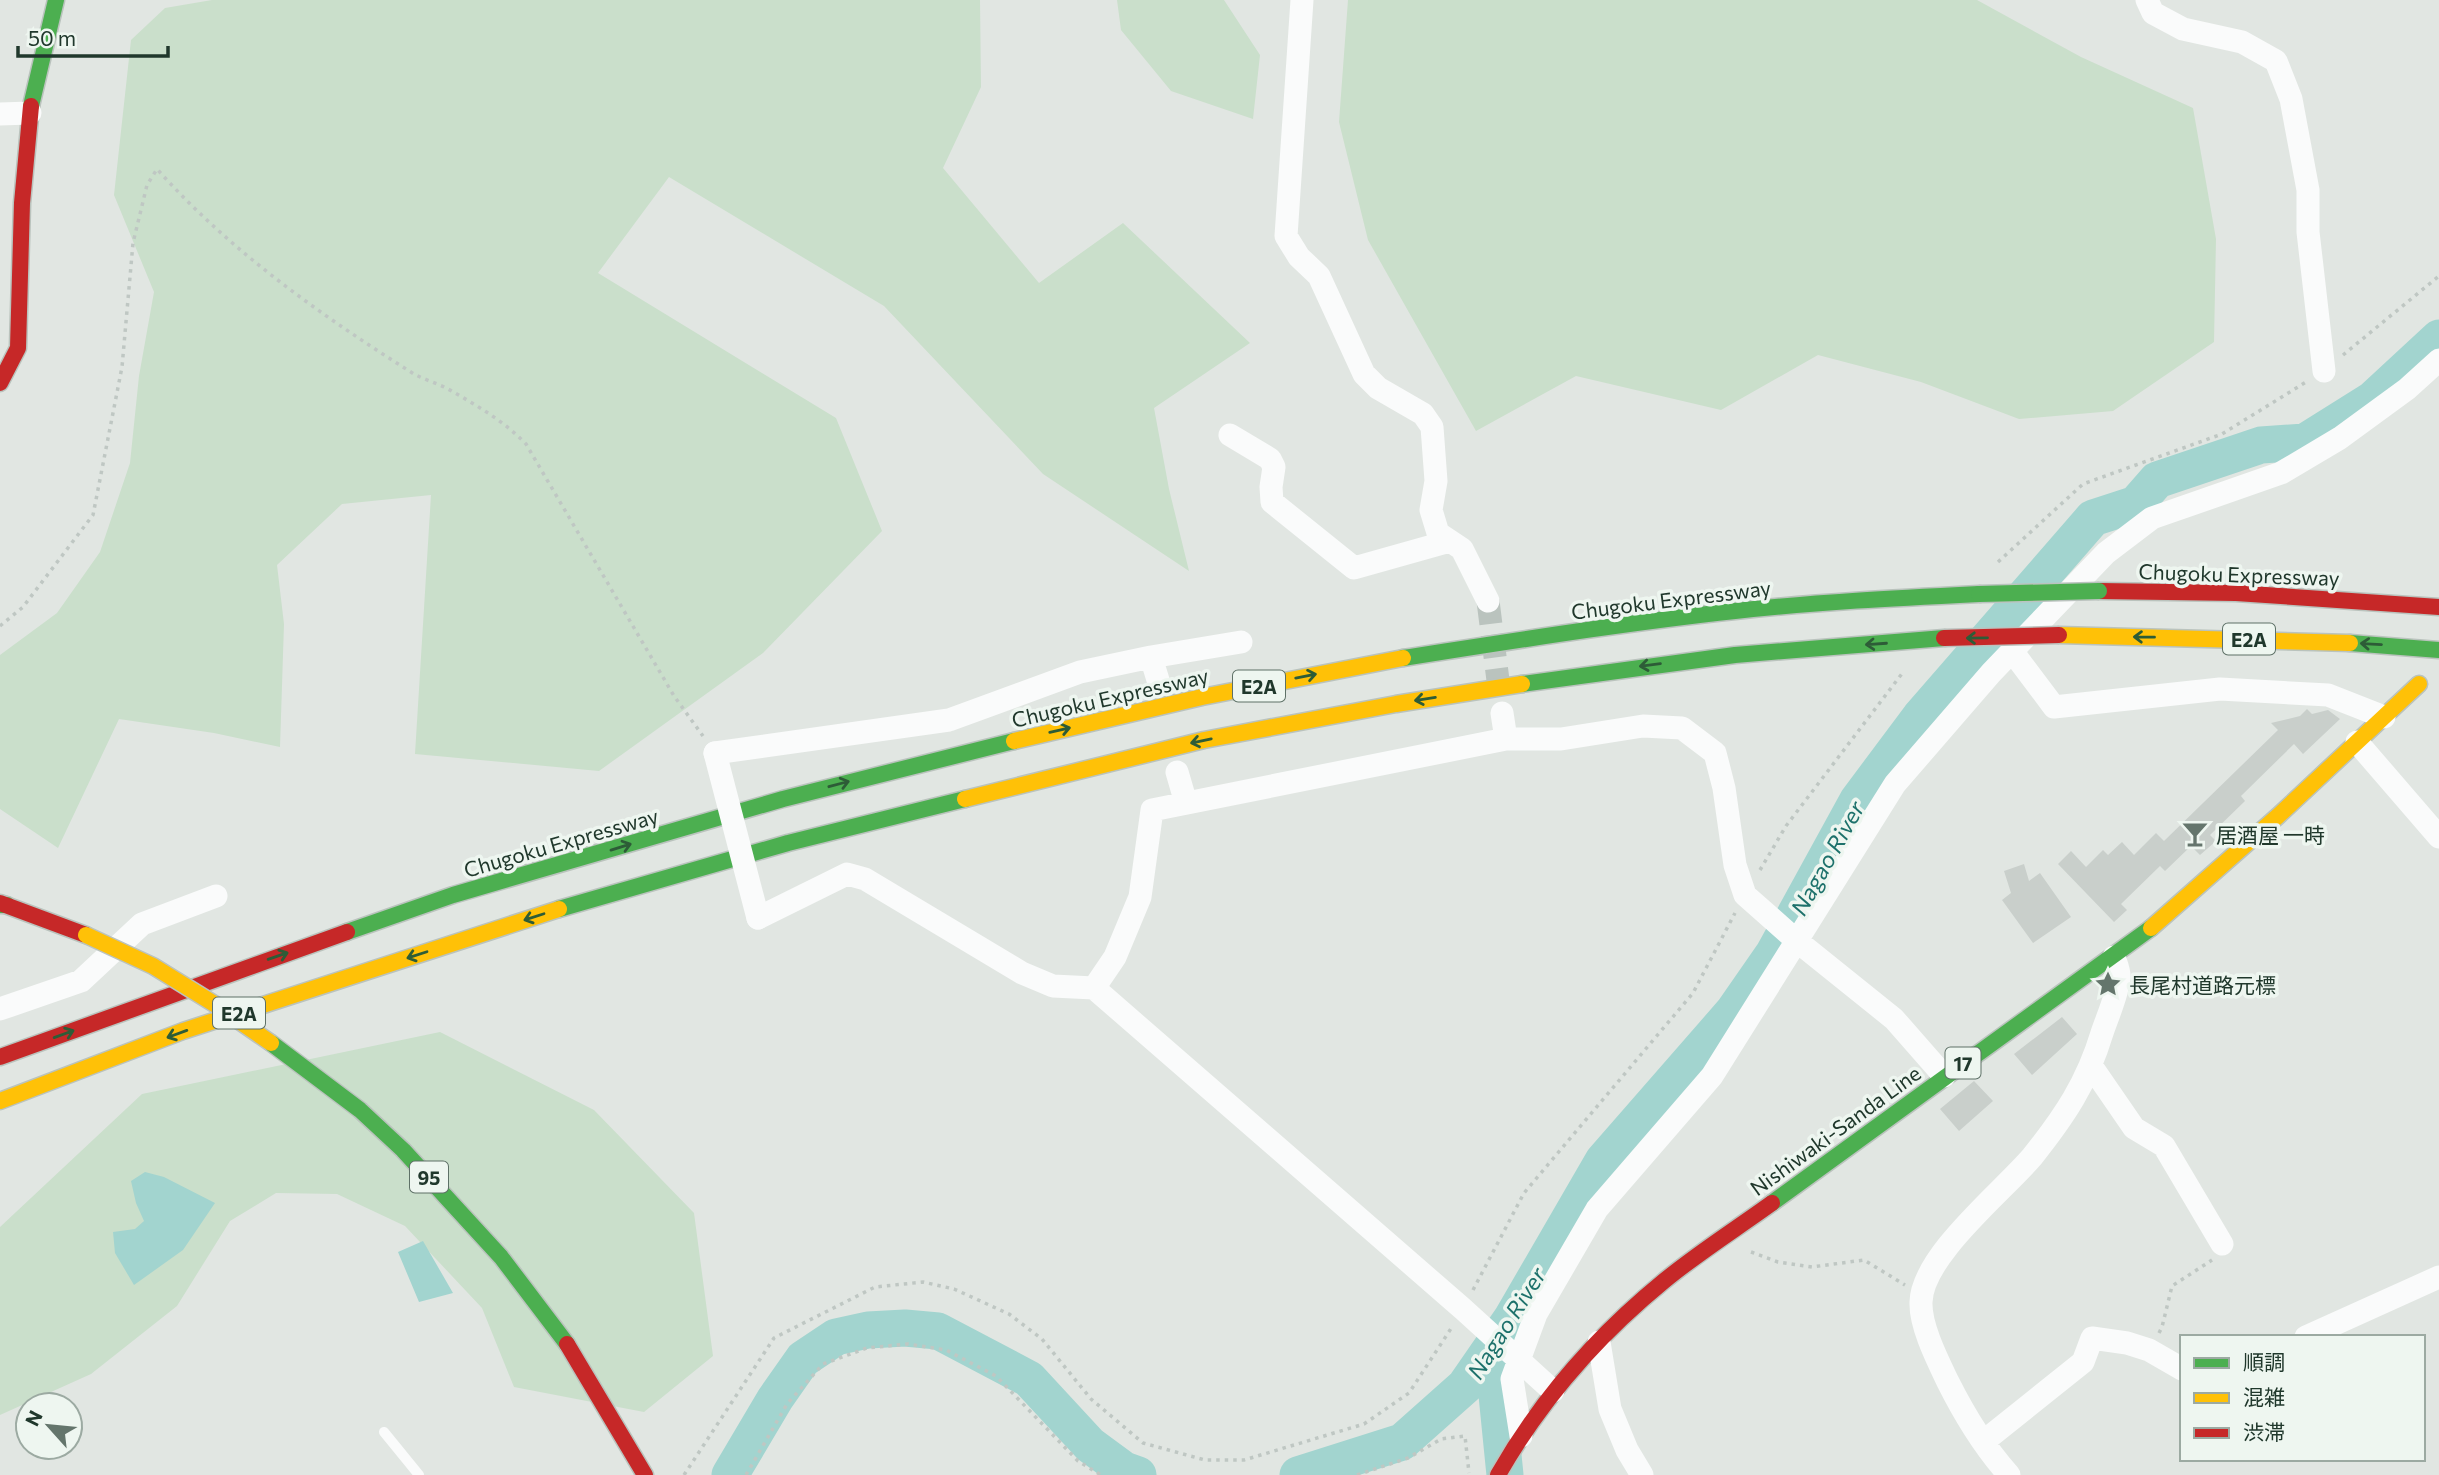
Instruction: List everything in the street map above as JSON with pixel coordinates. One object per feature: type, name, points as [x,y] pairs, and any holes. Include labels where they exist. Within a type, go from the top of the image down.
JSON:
[{"type":"main road","points":[[0,383],[18,348],[10,303],[11,203],[31,101],[56,0]]},
{"type":"main road","name":"Chugoku Expressway","points":[[0,1057],[209,980],[453,895],[783,799],[940,758],[1202,697],[1390,660],[1568,632],[1734,611],[1832,602],[1979,594],[2099,591],[2236,593],[2439,607]]},
{"type":"main road","name":"E2A","points":[[0,1101],[183,1031],[587,900],[815,836],[1204,740],[1396,704],[1580,674],[1735,654],[1944,638],[2059,635],[2222,638],[2382,644],[2439,650]]},
{"type":"main road","name":"Nishiwaki-Sanda Line","points":[[1498,1475],[1517,1440],[1553,1391],[1614,1326],[1664,1281],[2158,923],[2419,684]]},
{"type":"main road","name":"95","points":[[2,904],[86,936],[153,966],[271,1043],[360,1110],[403,1150],[501,1257],[562,1335],[645,1475]]},
{"type":"street","points":[[1302,0],[1286,236],[1299,257],[1319,276],[1364,374],[1378,388],[1423,414],[1432,427],[1436,481],[1431,510],[1438,533],[1462,550],[1488,601]]},
{"type":"street","points":[[2147,0],[2153,13],[2183,29],[2242,42],[2276,61],[2291,99],[2308,190],[2308,232],[2324,371]]},
{"type":"street","points":[[0,114],[30,113]]},
{"type":"street","points":[[1517,1440],[1513,1379],[1536,1314],[1597,1209],[1712,1076],[1895,784],[2012,651],[2106,553],[2152,519],[2281,473],[2340,438],[2407,389],[2439,360]]},
{"type":"street","points":[[1230,435],[1270,459],[1274,467],[1270,487],[1272,502],[1354,568],[1450,541]]},
{"type":"street","points":[[1241,642],[1080,672],[949,720],[715,753],[758,918],[847,874],[865,880],[1022,973],[1054,986],[1094,988],[1553,1391]]},
{"type":"street","points":[[2012,651],[2054,707],[2220,689],[2328,695],[2385,717]]},
{"type":"street","points":[[1151,657],[1158,680]]},
{"type":"street","points":[[1502,713],[1506,739]]},
{"type":"street","points":[[1094,988],[1115,957],[1140,897],[1153,810],[1506,739],[1561,739],[1643,726],[1682,728],[1716,753],[1735,865],[1745,895],[1894,1019],[1944,1076]]},
{"type":"street","points":[[2357,742],[2439,837]]},
{"type":"street","points":[[1177,772],[1186,803]]},
{"type":"street","points":[[0,1009],[80,981],[142,924],[216,896]]},
{"type":"street","points":[[2009,1475],[1962,1410],[1931,1344],[1922,1311],[1923,1294],[1944,1249],[2030,1158],[2062,1118],[2092,1067],[2120,977],[2114,957]]},
{"type":"street","points":[[2092,1067],[2134,1128],[2164,1146],[2222,1244]]},
{"type":"street","points":[[2310,1335],[2439,1277]]},
{"type":"street","points":[[1983,1442],[2083,1362],[2092,1338],[2127,1343],[2149,1350],[2180,1369]]},
{"type":"street","points":[[1599,1342],[1610,1409],[1627,1450],[1642,1475]]},
{"type":"lane","points":[[384,1432],[419,1475]]},
{"type":"path","points":[[0,626],[23,607],[93,515],[122,367],[133,243],[148,185],[158,169],[229,242],[290,290],[417,376],[447,388],[509,427],[526,444],[674,696],[715,753]]},
{"type":"path","points":[[1998,562],[2083,484],[2222,434],[2324,371],[2439,276]]},
{"type":"path","points":[[684,1475],[774,1338],[874,1287],[923,1282],[954,1289],[1009,1314],[1042,1339],[1091,1399],[1143,1443],[1205,1461],[1244,1460],[1364,1424],[1409,1393],[1462,1309],[1524,1193],[1693,993],[1745,895],[1786,827],[1904,671]]},
{"type":"path","points":[[1723,1238],[1778,1262],[1812,1267],[1864,1260],[1882,1273],[1923,1294]]},
{"type":"path","points":[[2149,1350],[2162,1326],[2172,1286],[2210,1263],[2222,1244]]},
{"type":"path","points":[[746,1475],[787,1404],[823,1364],[867,1348],[908,1344],[946,1350],[996,1376],[1077,1461],[1101,1475]]},
{"type":"path","points":[[1357,1475],[1408,1458],[1441,1439],[1465,1436],[1470,1475]]},
{"type":"green space","points":[[212,0],[980,0],[981,87],[943,168],[1039,283],[1123,223],[1250,343],[1154,408],[1169,489],[1189,571],[1043,474],[884,306],[669,177],[598,273],[836,418],[882,531],[763,653],[599,771],[415,754],[431,495],[342,504],[277,565],[284,624],[280,747],[214,733],[119,719],[58,848],[0,809],[0,655],[57,613],[100,552],[130,463],[139,376],[154,292],[114,195],[131,40],[165,8]]},
{"type":"green space","points":[[1117,0],[1224,0],[1260,55],[1253,119],[1171,91],[1121,30]]},
{"type":"green space","points":[[1348,0],[1977,0],[2081,57],[2193,108],[2216,239],[2214,342],[2113,411],[2019,419],[1921,382],[1818,355],[1721,410],[1576,376],[1476,431],[1368,240],[1339,122]]},
{"type":"green space","points":[[440,1032],[594,1110],[694,1213],[713,1356],[644,1412],[514,1387],[482,1308],[405,1226],[337,1194],[276,1193],[230,1221],[177,1306],[91,1374],[53,1391],[14,1391],[14,1409],[0,1415],[0,1227],[142,1094]]},
{"type":"water","points":[[145,1172],[164,1177],[215,1203],[183,1250],[134,1285],[115,1253],[113,1232],[135,1229],[144,1221],[131,1181]]},
{"type":"water","points":[[423,1241],[453,1293],[419,1302],[398,1252]]},
{"type":"building","points":[[2307,709],[2312,714],[2328,710],[2340,719],[2303,754],[2294,744],[2241,796],[2245,801],[2210,835],[2216,841],[2200,855],[2191,846],[2165,871],[2160,866],[2121,904],[2127,910],[2114,922],[2058,864],[2071,851],[2086,867],[2103,850],[2108,855],[2122,842],[2134,855],[2156,833],[2164,841],[2278,730],[2271,723],[2300,716]]},
{"type":"building","points":[[2024,864],[2029,881],[2040,873],[2071,917],[2033,943],[2002,900],[2011,893],[2004,871]]},
{"type":"building","points":[[2062,1017],[2077,1034],[2032,1075],[2014,1054]]},
{"type":"building","points":[[1974,1081],[1993,1101],[1959,1131],[1940,1109]]},
{"type":"waterway","name":"Nagao River","points":[[1298,1475],[1402,1442],[1465,1386],[1512,1318],[1603,1161],[1733,1012],[1774,953],[1858,800],[1920,717],[2093,518],[2136,504],[2157,480],[2261,445],[2305,442],[2372,400],[2439,338]]},
{"type":"waterway","name":"Nagao River","points":[[730,1475],[775,1399],[803,1359],[836,1337],[868,1330],[905,1328],[938,1331],[1029,1379],[1090,1445],[1124,1470],[1138,1475]]},
{"type":"waterway","points":[[1505,1475],[1497,1395],[1509,1333]]},
{"type":"tunnel","points":[[1488,601],[1500,696]]},
{"type":"traffic: fast","points":[[31,106],[56,0]]},
{"type":"traffic: fast","points":[[1979,594],[2099,591]]},
{"type":"traffic: fast","points":[[1403,658],[1735,611],[1979,594]]},
{"type":"traffic: fast","points":[[1522,684],[1735,655],[1944,638]]},
{"type":"traffic: fast","points":[[2350,643],[2439,650]]},
{"type":"traffic: fast","points":[[347,932],[453,895],[783,799],[1014,741]]},
{"type":"traffic: fast","points":[[559,909],[788,843],[965,799]]},
{"type":"traffic: fast","points":[[0,905],[7,905]]},
{"type":"traffic: fast","points":[[1772,1203],[2151,928]]},
{"type":"traffic: fast","points":[[271,1043],[360,1110],[403,1150],[501,1257],[567,1344]]},
{"type":"traffic: slow","points":[[2059,635],[2350,643]]},
{"type":"traffic: slow","points":[[1014,741],[1202,697],[1403,658]]},
{"type":"traffic: slow","points":[[965,799],[1204,740],[1396,704],[1522,684]]},
{"type":"traffic: slow","points":[[2151,928],[2278,816],[2419,684]]},
{"type":"traffic: slow","points":[[0,1101],[183,1031],[559,909]]},
{"type":"traffic: slow","points":[[86,935],[153,966],[271,1043]]},
{"type":"traffic: jam","points":[[0,383],[18,348],[22,203],[31,106]]},
{"type":"traffic: jam","points":[[2099,591],[2236,593],[2439,607]]},
{"type":"traffic: jam","points":[[1944,638],[2059,635]]},
{"type":"traffic: jam","points":[[0,903],[86,935]]},
{"type":"traffic: jam","points":[[0,1057],[347,932]]},
{"type":"traffic: jam","points":[[1498,1475],[1552,1395],[1616,1324],[1677,1271],[1772,1203]]},
{"type":"traffic: jam","points":[[567,1344],[645,1475]]},
{"type":"place","name":"居酒屋 一時","points":[[2195,834]]},
{"type":"place","name":"長尾村道路元標","points":[[2108,984]]}]
